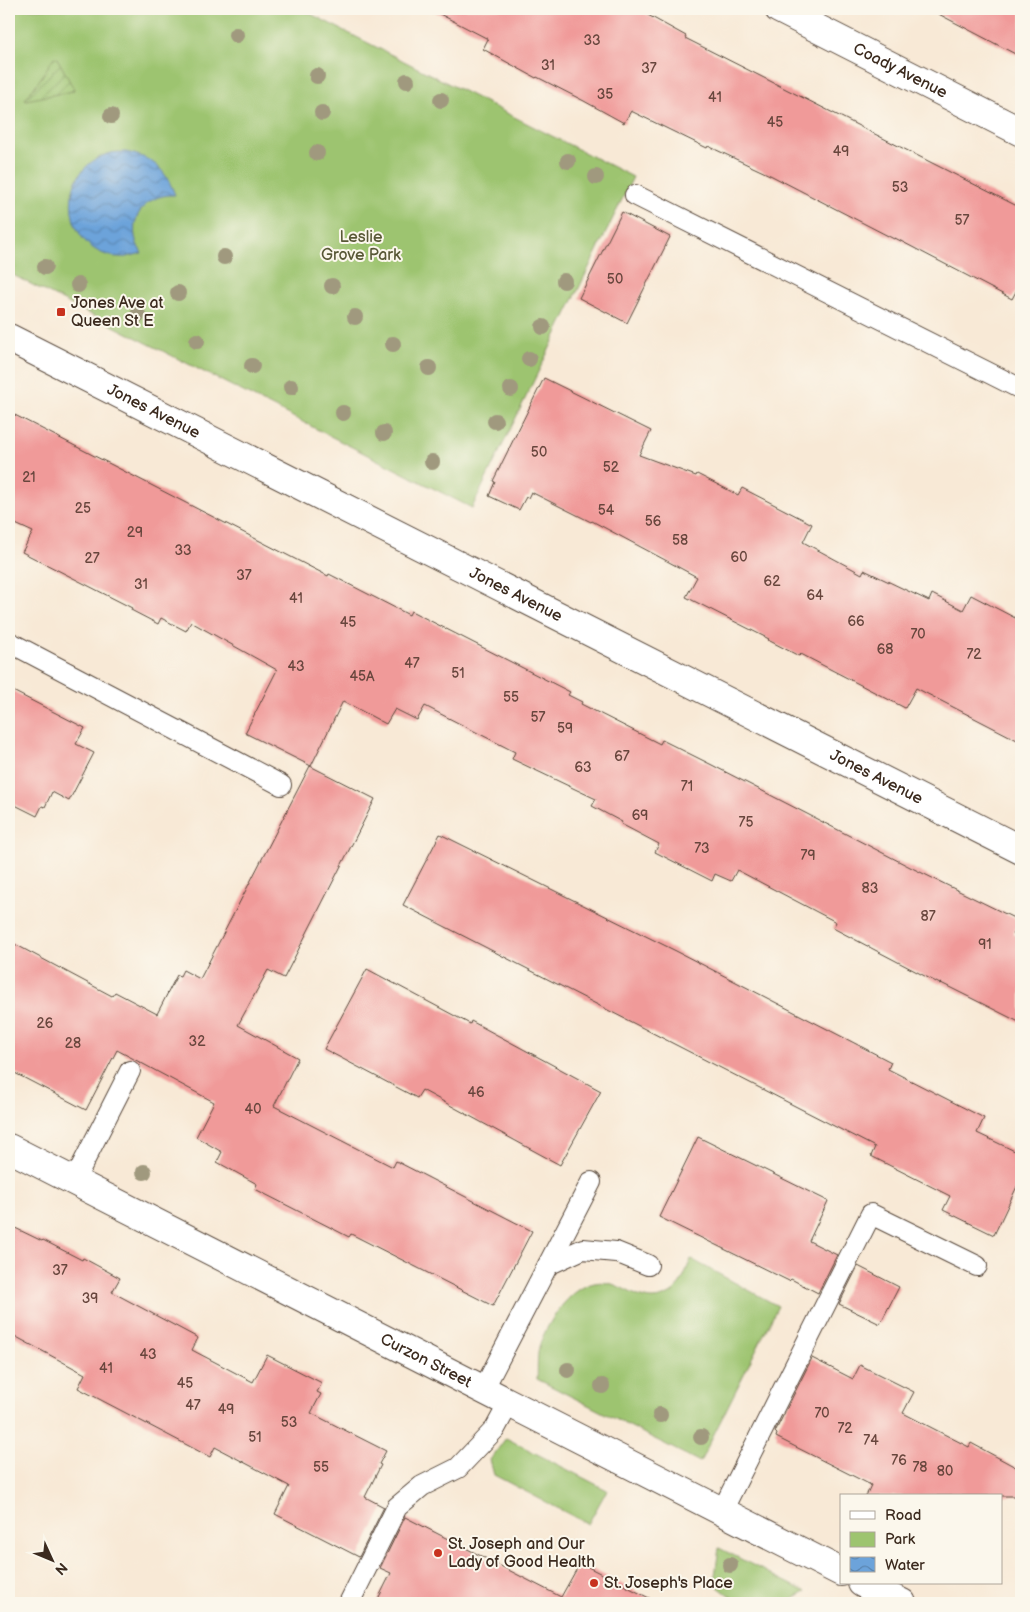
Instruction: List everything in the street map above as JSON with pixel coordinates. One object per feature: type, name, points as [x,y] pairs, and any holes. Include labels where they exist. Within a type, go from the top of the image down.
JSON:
[{"type":"street","name":"Coady Avenue","points":[[779,9],[1021,132]]},
{"type":"street","name":"Jones Avenue","points":[[9,338],[1021,850]]},
{"type":"street","name":"Curzon Street","points":[[9,1148],[840,1571]]},
{"type":"street","points":[[864,1584],[902,1603]]},
{"type":"lane","points":[[635,195],[1021,389]]},
{"type":"lane","points":[[9,642],[281,785]]},
{"type":"lane","points":[[74,1181],[130,1071]]},
{"type":"lane","points":[[483,1390],[591,1182]]},
{"type":"lane","points":[[722,1511],[871,1214],[977,1266]]},
{"type":"lane","points":[[548,1265],[583,1249],[616,1252],[648,1265]]},
{"type":"lane","points":[[349,1603],[397,1507],[422,1486],[458,1468],[495,1430],[509,1404]]},
{"type":"green space","name":"Leslie Grove Park","points":[[9,9],[301,9],[633,177],[472,508],[9,273]]},
{"type":"green space","points":[[54,57],[57,58],[74,89],[73,91],[26,100],[25,99]]},
{"type":"green space","points":[[691,1259],[778,1306],[700,1462],[537,1379],[538,1350],[541,1341],[559,1309],[578,1291],[588,1285],[600,1282],[612,1284],[647,1298],[661,1298],[677,1288]]},
{"type":"green space","points":[[506,1438],[607,1490],[588,1524],[494,1475],[490,1460]]},
{"type":"green space","points":[[719,1548],[806,1592],[786,1603],[738,1602],[718,1587],[715,1575]]},
{"type":"water","points":[[126,152],[144,157],[157,166],[167,178],[175,195],[153,199],[145,205],[135,222],[134,232],[142,253],[127,257],[106,255],[89,245],[78,231],[72,213],[72,194],[78,177],[91,162],[111,153]]},
{"type":"building","points":[[430,9],[637,9],[686,36],[685,38],[1021,208],[1021,282],[1012,299],[772,176],[708,146],[707,148],[631,111],[624,123],[483,49],[488,39]]},
{"type":"building","points":[[929,9],[1021,9],[1021,57]]},
{"type":"building","points":[[622,212],[670,237],[627,323],[579,298]]},
{"type":"building","points":[[544,378],[651,431],[639,455],[696,476],[697,474],[738,495],[742,488],[812,524],[803,542],[862,574],[864,570],[929,601],[932,594],[963,610],[971,595],[1021,621],[1021,742],[916,688],[905,708],[801,654],[799,656],[686,597],[697,577],[592,521],[531,492],[519,510],[489,496],[495,482],[493,481]]},
{"type":"building","points":[[9,412],[328,576],[329,574],[409,615],[411,611],[570,692],[568,695],[582,702],[581,704],[660,744],[662,740],[1020,921],[1013,934],[1021,938],[1021,1023],[940,984],[833,928],[836,922],[737,870],[731,881],[715,874],[712,881],[655,852],[659,844],[592,806],[596,799],[512,759],[515,752],[425,706],[417,720],[395,709],[386,724],[343,701],[311,766],[245,733],[277,670],[191,622],[186,631],[161,618],[158,624],[131,610],[132,608],[22,552],[33,532],[9,521]]},
{"type":"building","points":[[9,689],[85,728],[76,744],[94,753],[69,801],[52,792],[45,807],[42,806],[37,816],[9,802]]},
{"type":"building","points":[[310,766],[375,799],[284,978],[268,970],[238,1025],[298,1058],[274,1106],[393,1167],[396,1161],[532,1231],[493,1306],[351,1234],[349,1237],[255,1189],[257,1184],[217,1162],[222,1152],[196,1137],[214,1102],[117,1050],[86,1110],[9,1070],[9,941],[112,996],[115,992],[157,1014],[177,975],[180,976],[183,970],[200,979]]},
{"type":"building","points":[[440,834],[676,951],[891,1062],[888,1069],[984,1118],[977,1133],[1021,1154],[1021,1178],[994,1235],[943,1210],[950,1196],[871,1156],[875,1147],[403,905]]},
{"type":"building","points":[[367,969],[470,1024],[471,1021],[601,1091],[560,1165],[422,1090],[417,1098],[324,1049]]},
{"type":"building","points":[[698,1137],[828,1201],[809,1241],[837,1255],[818,1293],[791,1279],[789,1281],[659,1217]]},
{"type":"building","points":[[9,1225],[82,1260],[83,1258],[120,1278],[112,1292],[198,1338],[192,1350],[253,1382],[267,1355],[322,1383],[317,1392],[321,1394],[311,1413],[386,1451],[365,1497],[384,1507],[359,1557],[275,1514],[289,1486],[215,1447],[210,1457],[78,1388],[85,1374],[9,1333]]},
{"type":"building","points":[[858,1266],[899,1287],[880,1324],[839,1304]]},
{"type":"building","points":[[812,1358],[853,1379],[860,1365],[914,1392],[903,1413],[969,1447],[971,1443],[1021,1470],[1021,1496],[1002,1496],[1002,1494],[867,1494],[871,1485],[776,1437],[777,1434],[775,1432]]},
{"type":"building","name":"St. Joseph and Our Lady of Good Health","points":[[405,1517],[561,1597],[580,1563],[659,1603],[376,1603],[391,1573],[380,1568]]},
{"type":"place","name":"Jones Ave at Queen St E","points":[[61,312]]},
{"type":"place","name":"St. Joseph and Our Lady of Good Health","points":[[438,1553]]},
{"type":"place","name":"St. Joseph's Place","points":[[594,1583]]}]
